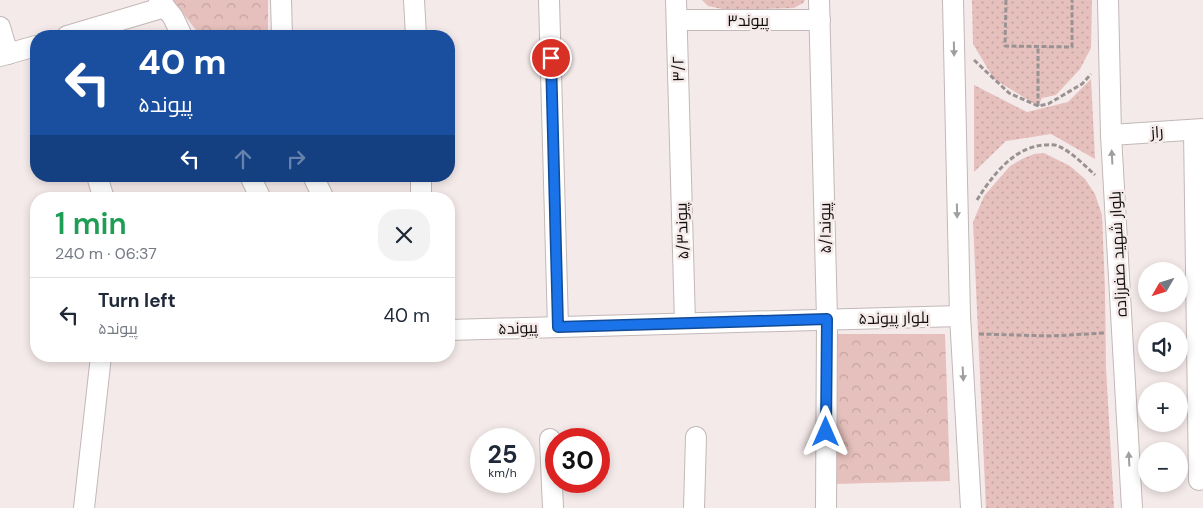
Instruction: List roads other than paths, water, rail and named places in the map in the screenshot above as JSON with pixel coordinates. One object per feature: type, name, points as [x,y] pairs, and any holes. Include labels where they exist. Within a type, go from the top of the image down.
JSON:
[{"type":"street","points":[[281,0],[282,30]]},
{"type":"street","points":[[414,0],[416,30]]},
{"type":"street","points":[[549,0],[558,327]]},
{"type":"street","name":"۳/۲","points":[[676,0],[680,139]]},
{"type":"street","name":"پیوند۵/۱","points":[[819,0],[827,319],[826,508]]},
{"type":"street","points":[[953,0],[961,326],[971,508]]},
{"type":"street","name":"بلوار شهید صفرزاده","points":[[1108,0],[1111,135],[1132,508]]},
{"type":"street","points":[[85,30],[162,3],[173,17],[179,30]]},
{"type":"street","name":"پیوند۳","points":[[677,20],[820,20]]},
{"type":"street","points":[[0,27],[4,55],[30,48]]},
{"type":"street","points":[[1199,129],[1199,480]]},
{"type":"street","name":"راز","points":[[1111,135],[1199,129]]},
{"type":"street","name":"پیوند۵/۳","points":[[680,139],[685,323]]},
{"type":"street","name":"پیوند۵","points":[[455,330],[827,319]]},
{"type":"street","name":"بلوار پیوند۵","points":[[827,319],[961,326]]},
{"type":"street","points":[[84,508],[100,362]]},
{"type":"street","points":[[694,508],[696,437]]},
{"type":"street","points":[[552,493],[553,508]]}]
